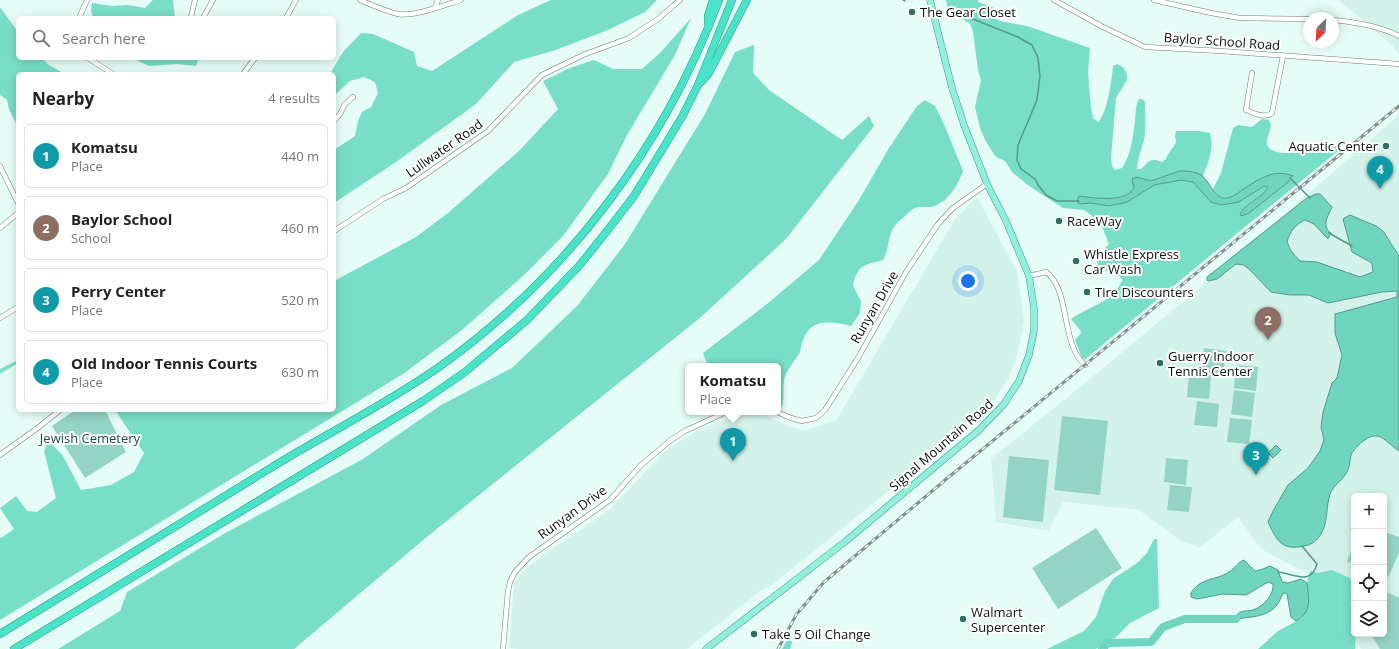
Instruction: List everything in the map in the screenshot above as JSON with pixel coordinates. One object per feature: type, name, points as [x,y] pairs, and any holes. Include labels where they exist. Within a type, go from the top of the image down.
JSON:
[{"type":"highway","points":[[708,29],[708,16],[713,0]]},
{"type":"highway","points":[[0,634],[283,460],[396,394],[437,368],[494,324],[525,297],[589,227],[612,198],[646,150],[667,114],[692,65],[719,0]]},
{"type":"highway","points":[[14,649],[423,401],[465,372],[527,320],[578,266],[634,196],[682,117],[698,85],[732,0]]},
{"type":"highway","points":[[698,85],[709,73],[747,0]]},
{"type":"main road","name":"Signal Mountain Road","points":[[706,649],[846,541],[979,430],[1004,404],[1019,381],[1029,355],[1034,331],[1034,308],[1029,276],[1006,221],[987,184],[964,125],[930,0]]},
{"type":"street","points":[[80,16],[87,0]]},
{"type":"street","points":[[191,16],[195,0]]},
{"type":"street","points":[[204,16],[213,0]]},
{"type":"street","points":[[287,16],[296,0]]},
{"type":"street","points":[[360,0],[399,14],[418,13],[461,0]]},
{"type":"street","points":[[435,8],[438,0]]},
{"type":"street","name":"Lullwater Road","points":[[336,230],[383,199],[406,188],[488,132],[542,75],[583,55],[629,38],[658,19],[680,0]]},
{"type":"street","name":"Baylor School Road","points":[[1054,0],[1103,27],[1145,47],[1399,64]]},
{"type":"street","points":[[1154,0],[1240,18],[1303,19]]},
{"type":"street","points":[[1339,21],[1369,25],[1399,36]]},
{"type":"street","points":[[1252,73],[1246,110],[1263,116],[1269,116],[1272,113],[1282,56]]},
{"type":"street","points":[[91,60],[110,72]]},
{"type":"street","points":[[244,72],[254,60]]},
{"type":"street","points":[[336,119],[345,104],[353,97]]},
{"type":"street","points":[[0,166],[16,199]]},
{"type":"street","name":"Runyan Drive","points":[[781,414],[802,421],[816,418],[825,410],[858,358],[906,272],[938,224],[953,208],[987,184]]},
{"type":"street","points":[[0,228],[16,215]]},
{"type":"street","points":[[1029,276],[1046,272],[1051,276],[1059,292],[1076,354],[1079,360],[1085,365]]},
{"type":"street","points":[[0,318],[16,308]]},
{"type":"street","points":[[0,455],[58,412]]},
{"type":"street","name":"Runyan Drive","points":[[503,649],[508,591],[510,582],[521,565],[610,500],[641,465],[671,440],[685,431],[720,415]]},
{"type":"shaded area","points":[[153,0],[173,0],[175,16],[92,16],[91,10],[92,3],[112,6],[128,5],[145,8]]},
{"type":"shaded area","points":[[551,0],[657,0],[645,12],[608,30],[553,51],[514,62],[476,104],[396,162],[336,202],[336,149],[355,136],[358,121],[362,112],[371,107],[378,93],[375,82],[364,77],[350,81],[336,94],[336,72],[331,72],[343,52],[361,33],[373,34],[414,52],[417,66],[432,71],[518,15]]},
{"type":"shaded area","points":[[946,0],[978,0],[978,2],[994,8],[994,17],[998,20],[1027,26],[1090,48],[1088,73],[1091,108],[1093,118],[1098,122],[1104,112],[1113,66],[1117,64],[1123,67],[1127,74],[1127,80],[1116,98],[1111,158],[1112,166],[1115,170],[1122,168],[1130,152],[1136,107],[1139,99],[1145,101],[1145,134],[1137,169],[1141,169],[1152,160],[1162,162],[1166,159],[1176,142],[1176,131],[1199,131],[1210,133],[1211,150],[1203,176],[1193,171],[1180,171],[1151,181],[1137,177],[1132,192],[1112,198],[1079,196],[1080,204],[1091,203],[1109,206],[1127,202],[1154,185],[1181,180],[1193,182],[1211,202],[1239,202],[1264,186],[1268,187],[1265,192],[1244,207],[1288,182],[1293,177],[1267,175],[1232,196],[1225,197],[1219,195],[1213,189],[1221,173],[1233,128],[1238,125],[1252,127],[1262,119],[1269,120],[1271,126],[1267,144],[1270,149],[1277,152],[1297,153],[1333,145],[1336,146],[1338,151],[1086,359],[1082,358],[1075,340],[1081,333],[1071,319],[1107,299],[1113,294],[1122,280],[1119,275],[1099,268],[1096,258],[1109,244],[1103,229],[1091,215],[1084,210],[1063,208],[1029,186],[1012,172],[1005,161],[996,157],[986,142],[980,128],[975,107],[981,80],[978,70],[973,32],[970,24],[948,9]]},
{"type":"shaded area","points":[[1339,0],[1399,0],[1399,55],[1393,46]]},
{"type":"shaded area","points":[[0,7],[16,29],[16,60],[43,60],[61,72],[16,72],[16,124],[9,109],[7,100],[0,95]]},
{"type":"shaded area","points":[[691,18],[675,55],[627,135],[608,174],[563,236],[523,276],[462,330],[403,374],[0,620],[0,537],[1,538],[14,529],[0,508],[16,496],[27,511],[37,512],[56,498],[44,451],[49,441],[63,456],[81,490],[111,485],[134,472],[144,453],[116,412],[336,412],[336,280],[416,237],[448,213],[519,151],[558,109],[543,81],[570,68],[594,60],[613,69],[642,69],[660,53]]},
{"type":"shaded area","points":[[754,45],[753,73],[769,90],[842,140],[869,116],[874,126],[786,239],[701,317],[428,536],[294,649],[58,649],[120,611],[127,592],[227,532],[363,459],[441,405],[512,368],[578,305],[625,244],[705,114],[735,52]]},
{"type":"shaded area","points":[[137,60],[198,60],[196,66],[177,64],[149,66]]},
{"type":"shaded area","points":[[925,100],[935,106],[963,171],[953,191],[946,199],[934,206],[913,209],[899,221],[890,235],[883,260],[866,265],[859,270],[853,286],[861,301],[860,313],[851,326],[829,322],[822,323],[811,328],[806,333],[800,352],[785,376],[783,403],[781,408],[781,363],[707,363],[703,353],[767,304],[819,260],[859,200],[889,148],[917,106]]},
{"type":"shaded area","points":[[1399,115],[1399,649],[1361,649],[1353,637],[1387,637],[1387,493],[1351,493],[1351,634],[1311,575],[1261,549],[1238,517],[1199,548],[1180,540],[1139,510],[1063,502],[1049,531],[996,522],[991,459],[1190,296]]},
{"type":"shaded area","points":[[1180,171],[1188,171],[1201,175],[1217,195],[1225,198],[1234,196],[1254,182],[1272,174],[1279,173],[1293,176],[1288,182],[1249,213],[1241,216],[1240,214],[1246,206],[1262,194],[1268,187],[1264,186],[1239,202],[1221,205],[1211,202],[1193,182],[1181,180],[1154,185],[1127,202],[1109,206],[1091,203],[1080,204],[1077,202],[1079,196],[1092,198],[1117,198],[1124,196],[1130,193],[1134,188],[1132,179],[1137,177],[1151,181]]},
{"type":"shaded area","points":[[1320,194],[1332,207],[1326,221],[1326,227],[1331,233],[1328,239],[1314,224],[1305,220],[1298,224],[1291,232],[1287,242],[1291,251],[1300,261],[1317,262],[1360,277],[1373,272],[1372,263],[1352,252],[1343,219],[1350,215],[1376,226],[1383,231],[1399,256],[1399,451],[1384,439],[1377,436],[1368,438],[1361,443],[1351,455],[1347,472],[1333,488],[1330,494],[1324,528],[1317,540],[1310,545],[1290,547],[1281,543],[1274,534],[1268,522],[1288,485],[1308,468],[1320,451],[1324,440],[1321,427],[1323,412],[1332,383],[1337,378],[1342,355],[1335,333],[1335,314],[1397,297],[1397,291],[1382,292],[1328,303],[1309,295],[1290,295],[1271,292],[1244,265],[1236,264],[1217,279],[1208,281],[1207,277],[1307,198]]},
{"type":"shaded area","points":[[977,197],[1017,271],[1024,321],[1018,353],[1008,379],[991,405],[978,419],[773,584],[760,591],[687,649],[509,648],[514,584],[521,573],[548,551],[610,509],[667,449],[699,430],[739,415],[763,415],[788,426],[805,431],[837,419],[955,219]]},
{"type":"shaded area","points":[[16,361],[16,364],[0,374],[0,369]]},
{"type":"shaded area","points":[[1276,445],[1281,450],[1273,458],[1268,453]]},
{"type":"shaded area","points":[[1154,539],[1157,539],[1159,608],[1130,623],[1115,638],[1106,641],[1096,649],[1047,649],[1084,631],[1096,617],[1105,591],[1113,579],[1137,563],[1147,553]]},
{"type":"shaded area","points":[[1244,560],[1255,571],[1270,566],[1278,570],[1282,582],[1288,583],[1301,579],[1307,583],[1309,600],[1305,614],[1296,621],[1291,617],[1287,594],[1283,593],[1277,605],[1269,612],[1258,616],[1236,619],[1236,616],[1240,612],[1253,610],[1268,600],[1272,592],[1273,584],[1268,582],[1246,595],[1223,594],[1197,599],[1191,597],[1191,593],[1199,584],[1224,575]]},
{"type":"shaded area","points":[[1332,570],[1351,579],[1351,637],[1356,637],[1355,649],[1258,649],[1278,631],[1302,618],[1309,599],[1307,583],[1310,571],[1318,573]]},
{"type":"shaded area","points":[[787,640],[792,642],[790,649],[782,649]]},
{"type":"green space","points":[[1204,348],[1226,351],[1223,375],[1201,372]]},
{"type":"green space","points":[[1236,365],[1258,367],[1256,391],[1234,388]]},
{"type":"green space","points":[[1189,373],[1211,375],[1209,399],[1187,397]]},
{"type":"green space","points":[[1234,390],[1255,393],[1252,417],[1231,414]]},
{"type":"green space","points":[[1197,401],[1219,404],[1217,427],[1194,425]]},
{"type":"green space","name":"Jewish Cemetery","points":[[72,412],[106,412],[126,452],[85,478],[52,426]]},
{"type":"green space","points":[[1062,416],[1108,421],[1100,495],[1054,490]]},
{"type":"green space","points":[[1230,418],[1252,420],[1249,444],[1227,442]]},
{"type":"green space","points":[[1009,456],[1049,460],[1043,522],[1003,517]]},
{"type":"green space","points":[[1166,458],[1188,460],[1186,485],[1164,482]]},
{"type":"green space","points":[[1170,485],[1192,487],[1189,512],[1167,510]]},
{"type":"green space","points":[[1096,528],[1122,568],[1058,609],[1032,568]]},
{"type":"green space","points":[[1387,533],[1399,537],[1399,553],[1389,576],[1387,577]]},
{"type":"green space","points":[[1351,552],[1351,563],[1347,561]]},
{"type":"green space","points":[[1387,592],[1399,598],[1399,649],[1380,649],[1373,637],[1387,637]]},
{"type":"waterway","points":[[948,9],[1018,37],[1032,45],[1038,58],[1040,76],[1037,100],[1018,145],[1017,160],[1021,169],[1035,179],[1046,195],[1057,201],[1079,201]]},
{"type":"waterway","points":[[1290,178],[1310,198]]},
{"type":"waterway","points":[[1329,233],[1352,246]]},
{"type":"waterway","points":[[1278,572],[1301,577],[1311,575],[1317,564],[1302,546]]},
{"type":"waterway","points":[[1102,649],[1108,643],[1151,642],[1163,627],[1185,619],[1236,619]]},
{"type":"railway","points":[[778,649],[796,615],[824,582],[950,476],[1399,106]]},
{"type":"place","name":"The Gear Closet","points":[[912,12]]},
{"type":"place","name":"Aquatic Center","points":[[1386,146]]},
{"type":"place","name":"Old Indoor Tennis Courts","points":[[1380,189]]},
{"type":"place","name":"RaceWay","points":[[1059,221]]},
{"type":"place","name":"Whistle Express Car Wash","points":[[1076,261]]},
{"type":"place","name":"Tire Discounters","points":[[1087,292]]},
{"type":"place","name":"Baylor School","points":[[1268,340]]},
{"type":"place","name":"Guerry Indoor Tennis Center","points":[[1160,363]]},
{"type":"place","name":"Komatsu","points":[[733,461]]},
{"type":"place","name":"Perry Center","points":[[1256,475]]},
{"type":"place","name":"Walmart Supercenter","points":[[963,619]]},
{"type":"place","name":"Take 5 Oil Change","points":[[754,634]]}]
